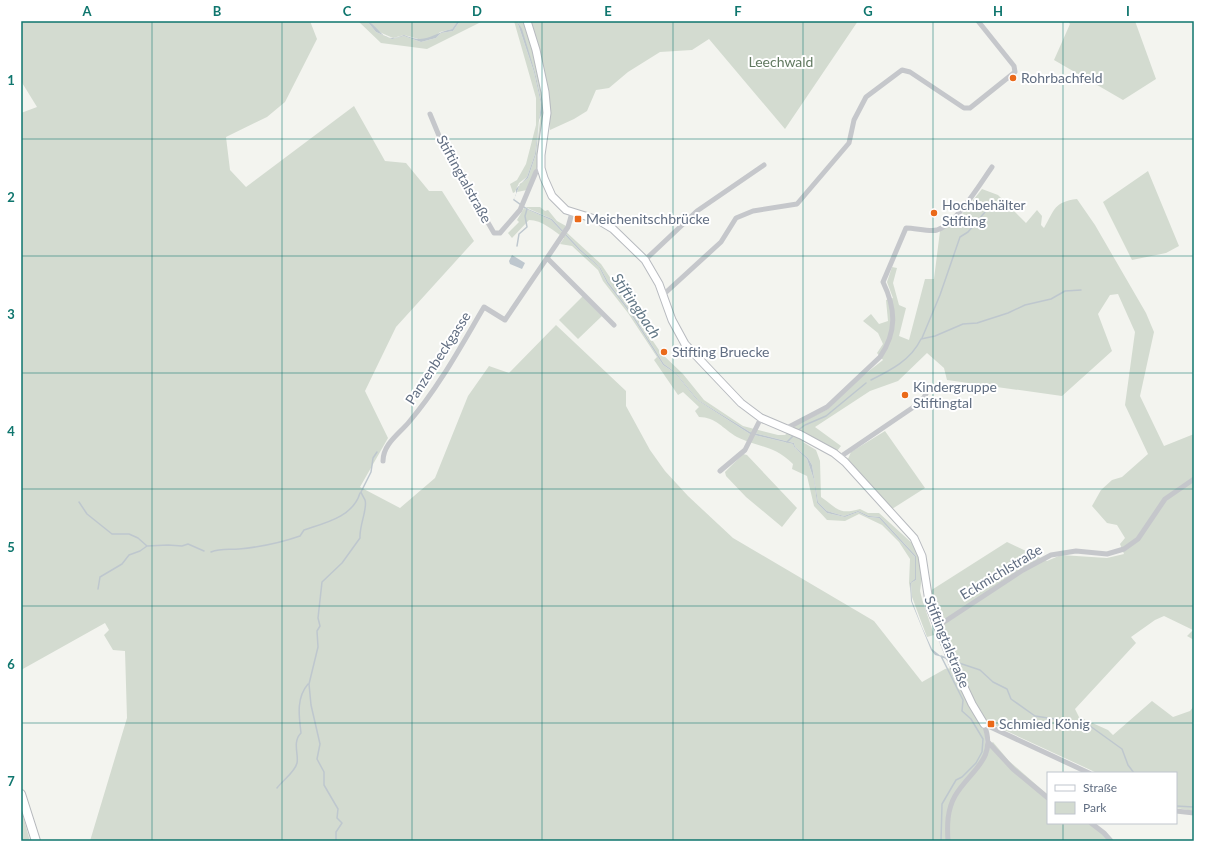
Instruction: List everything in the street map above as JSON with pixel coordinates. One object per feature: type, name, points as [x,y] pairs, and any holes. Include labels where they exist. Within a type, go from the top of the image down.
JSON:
[{"type":"main road","points":[[21,794],[36,841]]},
{"type":"street","name":"Stiftingtalstraße","points":[[527,21],[536,50],[545,92],[547,113],[541,155],[544,178],[552,196],[561,207],[572,213],[598,220],[613,228],[645,260],[654,274],[672,320],[686,344],[733,396],[761,418],[801,435],[840,457],[852,468],[914,538],[922,556],[930,608],[954,666],[972,704],[984,724],[988,742],[983,761],[958,792],[952,803],[948,824],[948,841]]},
{"type":"street","points":[[663,295],[722,242],[736,218],[752,211],[797,204],[849,143],[854,120],[866,96],[902,70],[910,72],[964,108],[970,108],[1015,72],[1014,66],[978,21]]},
{"type":"street","name":"Stiftingtalstraße","points":[[430,114],[442,143],[494,233],[500,233],[520,210],[536,172],[542,168]]},
{"type":"street","points":[[645,260],[697,211],[764,165]]},
{"type":"street","points":[[785,429],[827,407],[880,358],[886,348],[894,321],[890,297],[883,282],[906,228],[937,230],[957,216],[992,167]]},
{"type":"street","name":"Panzenbeckgasse","points":[[383,461],[383,452],[431,394],[484,307],[505,320],[568,227],[572,213]]},
{"type":"street","points":[[547,258],[614,326]]},
{"type":"street","points":[[840,457],[921,402],[926,394]]},
{"type":"street","points":[[720,471],[745,450],[761,418]]},
{"type":"street","name":"Eckmichlstraße","points":[[938,626],[1023,570],[1051,555],[1076,551],[1107,554],[1124,549],[1138,539],[1164,499],[1194,479]]},
{"type":"street","points":[[984,724],[1087,772]]},
{"type":"street","points":[[988,742],[1013,769],[1047,797]]},
{"type":"street","points":[[1177,811],[1194,814]]},
{"type":"street","points":[[1092,824],[1104,833],[1111,841]]},
{"type":"green space","points":[[21,21],[310,21],[317,39],[285,102],[267,117],[226,137],[230,170],[246,187],[354,106],[385,161],[406,163],[429,191],[442,191],[474,241],[396,327],[365,391],[388,438],[360,487],[400,508],[435,478],[468,396],[489,366],[509,373],[556,325],[626,391],[626,406],[650,450],[665,471],[688,496],[733,538],[874,621],[922,682],[945,669],[951,668],[965,685],[966,679],[963,678],[934,611],[930,591],[1007,542],[1047,561],[1061,555],[1107,558],[1124,554],[1120,544],[1125,538],[1117,525],[1107,523],[1092,506],[1101,490],[1112,480],[1122,477],[1148,454],[1125,405],[1135,332],[1118,294],[1110,295],[1098,314],[1112,351],[1062,396],[947,380],[944,368],[927,353],[898,381],[870,391],[815,427],[841,446],[837,451],[807,435],[803,442],[816,450],[820,461],[821,497],[839,510],[853,511],[860,509],[868,513],[879,513],[913,544],[918,556],[922,576],[920,591],[934,635],[927,637],[912,597],[911,583],[916,580],[916,556],[880,517],[869,516],[858,511],[844,516],[827,511],[818,502],[812,465],[808,458],[795,447],[794,443],[750,432],[698,400],[675,372],[664,364],[631,312],[608,282],[600,267],[580,249],[552,219],[525,207],[540,207],[545,211],[548,210],[557,221],[566,226],[564,230],[601,264],[661,353],[683,374],[704,400],[743,426],[778,435],[785,435],[796,425],[828,409],[860,378],[883,360],[877,353],[883,344],[878,333],[863,321],[871,314],[879,324],[888,321],[886,300],[893,298],[887,282],[892,267],[897,268],[893,283],[899,305],[906,308],[899,336],[909,340],[925,279],[934,279],[940,231],[958,219],[982,189],[998,195],[1026,223],[1037,210],[1042,216],[1041,225],[1044,228],[1053,211],[1059,204],[1077,199],[1095,225],[1146,313],[1154,332],[1140,396],[1164,446],[1194,434],[1194,640],[1187,636],[1193,630],[1164,616],[1155,620],[1131,637],[1136,643],[1075,709],[1079,717],[1108,730],[1113,735],[1152,701],[1173,717],[1190,711],[1194,706],[1194,811],[1177,808],[1177,772],[1095,772],[985,721],[985,748],[993,742],[1009,761],[1047,794],[1047,824],[1096,824],[1113,841],[90,841],[127,718],[125,651],[113,650],[104,635],[109,630],[105,623],[21,670],[21,113],[37,107],[21,81]]},
{"type":"green space","points":[[358,21],[367,21],[376,32],[392,39],[404,36],[421,42],[436,38],[441,33],[453,31],[460,21],[483,21],[427,49],[381,43]]},
{"type":"green space","points":[[369,21],[458,21],[452,29],[440,32],[436,36],[422,40],[404,35],[393,38],[377,31]]},
{"type":"green space","points":[[514,21],[517,21],[534,72],[541,104],[535,154],[527,177],[519,183],[515,192],[513,193],[510,184],[517,180],[526,164],[536,125],[536,98]]},
{"type":"green space","name":"Leechwald","points":[[518,21],[858,21],[785,129],[709,39],[692,50],[660,52],[628,72],[609,88],[596,90],[587,111],[550,130],[548,88],[541,87],[544,112],[540,134],[538,168],[527,190],[517,192],[520,184],[528,178],[536,154],[542,104],[535,72]]},
{"type":"green space","points":[[1068,21],[1135,21],[1156,79],[1123,100],[1054,60],[1070,24]]},
{"type":"green space","points":[[1148,171],[1179,246],[1166,253],[1132,260],[1103,202]]},
{"type":"green space","points":[[524,208],[551,220],[579,250],[599,267],[607,283],[630,313],[663,365],[675,373],[697,400],[750,434],[793,444],[794,447],[807,459],[814,480],[817,503],[827,513],[845,517],[858,512],[868,517],[879,518],[915,557],[915,580],[910,583],[911,594],[909,583],[910,559],[899,542],[882,525],[859,514],[845,521],[827,520],[814,506],[807,476],[792,469],[793,464],[772,450],[737,437],[715,421],[699,417],[695,411],[699,407],[683,392],[678,395],[654,360],[657,357],[628,313],[603,281],[598,270],[572,246],[560,244],[564,238],[543,224],[534,220],[529,220],[512,238],[508,233],[519,222],[517,220]]},
{"type":"green space","points":[[583,296],[602,316],[578,339],[559,320]]},
{"type":"green space","points":[[885,431],[925,488],[892,509],[848,459],[851,452]]},
{"type":"green space","points":[[743,454],[747,455],[797,508],[782,527],[746,497],[726,476],[725,472]]},
{"type":"green space","points":[[21,809],[30,841],[21,841]]},
{"type":"shaded area","points":[[367,21],[372,24],[385,36],[376,32]]},
{"type":"shaded area","points":[[460,21],[453,31],[441,33],[436,38],[421,42],[404,36],[396,38],[404,35],[412,38],[424,39],[452,29],[457,22]]},
{"type":"shaded area","points":[[517,21],[522,29],[535,72],[542,104],[542,113],[539,120],[541,104],[534,72]]},
{"type":"shaded area","points":[[539,123],[536,154],[528,178],[522,183],[527,177],[535,154]]},
{"type":"shaded area","name":"Stiftingbach","points":[[515,197],[514,199],[528,209],[552,219],[580,249],[600,267],[608,282],[631,312],[664,364],[675,372],[698,400],[750,432],[794,443],[795,447],[808,458],[812,465],[818,502],[827,511],[844,516],[858,511],[869,516],[880,517],[916,556],[916,580],[911,583],[912,601],[932,649],[942,657],[935,655],[931,650],[911,601],[910,583],[915,579],[915,557],[879,518],[868,517],[858,512],[845,517],[827,513],[817,503],[814,480],[807,459],[794,447],[793,444],[750,434],[697,400],[675,373],[663,365],[630,313],[607,283],[599,267],[579,250],[551,220],[524,208],[513,200]]},
{"type":"shaded area","points":[[512,255],[525,263],[522,269],[510,264],[509,261]]},
{"type":"waterway","points":[[517,246],[519,234],[527,227],[525,216],[527,209]]},
{"type":"waterway","points":[[922,338],[940,295],[960,237],[968,232],[985,212]]},
{"type":"waterway","points":[[871,380],[900,364],[912,353],[921,339],[935,336],[963,324],[977,323],[1008,313],[1025,305],[1051,299],[1065,291],[1081,290]]},
{"type":"waterway","points":[[797,431],[805,425],[826,416],[866,383]]},
{"type":"waterway","name":"Stiftingbach","points":[[787,442],[793,436]]},
{"type":"waterway","points":[[336,841],[336,832],[342,823],[337,818],[338,809],[324,785],[324,772],[317,759],[320,744],[311,705],[309,684],[318,647],[317,631],[320,626],[318,618],[322,582],[342,563],[360,538],[366,503],[361,492],[371,472],[373,458],[377,452]]},
{"type":"waterway","points":[[211,552],[262,546],[300,536],[304,530],[329,522],[345,513],[351,508],[360,493]]},
{"type":"waterway","points":[[79,502],[87,514],[112,534],[129,534],[138,538],[147,546]]},
{"type":"waterway","points":[[98,589],[100,577],[122,564],[129,555],[140,551],[147,546],[182,546],[188,544],[204,551]]},
{"type":"waterway","name":"Stiftingbach","points":[[941,656],[948,659]]},
{"type":"waterway","points":[[941,656],[963,700],[962,711],[971,719],[983,739],[982,752],[976,763],[962,777],[956,780],[942,804],[941,841]]},
{"type":"waterway","points":[[956,662],[980,670],[993,682],[1007,689],[1011,699],[1035,716],[1090,726],[1122,749],[1128,765],[1133,772]]},
{"type":"waterway","points":[[277,788],[291,773],[297,763],[296,744],[301,733],[299,707],[304,689],[308,684]]},
{"type":"waterway","points":[[1177,806],[1194,807]]},
{"type":"place","name":"Rohrbachfeld","points":[[1013,78]]},
{"type":"place","name":"Hochbehälter Stifting","points":[[934,213]]},
{"type":"place","name":"Meichenitschbrücke","points":[[578,219]]},
{"type":"place","name":"Stifting Bruecke","points":[[664,352]]},
{"type":"place","name":"Kindergruppe Stiftingtal","points":[[905,395]]},
{"type":"place","name":"Schmied König","points":[[991,724]]}]
